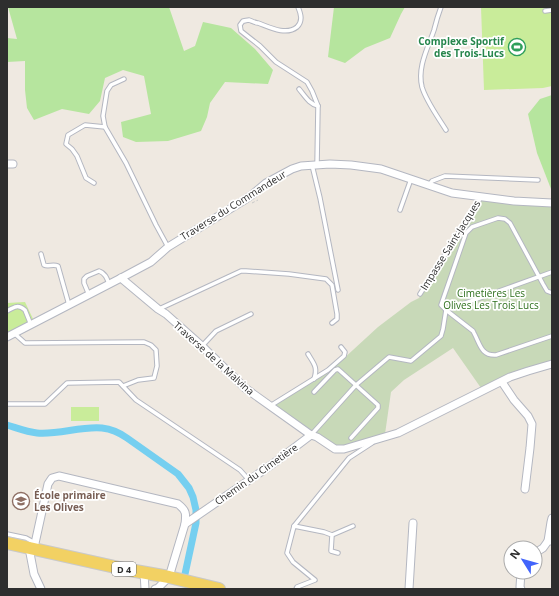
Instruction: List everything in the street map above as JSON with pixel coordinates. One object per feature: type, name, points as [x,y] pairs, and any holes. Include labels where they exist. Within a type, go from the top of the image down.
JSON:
[{"type":"main road","name":"D 4","points":[[7,543],[33,546],[144,573],[169,577],[220,589]]},
{"type":"main road","name":"D 4","points":[[7,548],[33,546]]},
{"type":"street","name":"Traverse du Commandeur","points":[[7,337],[150,262],[168,247],[244,201],[266,183],[292,169],[301,166],[351,165],[381,169],[452,193],[552,204]]},
{"type":"street","name":"Traverse de la Malvina","points":[[121,278],[166,314],[202,346],[245,388],[311,435],[317,437],[335,449],[344,449],[398,433],[510,377],[552,364]]},
{"type":"street","points":[[502,382],[514,400],[528,416],[532,424],[525,489]]},
{"type":"street","name":"Chemin du Cimetière","points":[[185,524],[274,463],[311,435]]},
{"type":"street","points":[[41,589],[34,574],[33,546],[48,484],[52,478],[59,476],[178,504],[183,508],[186,513],[185,524],[169,577],[157,589]]},
{"type":"street","points":[[550,541],[550,522],[552,518]]},
{"type":"street","points":[[409,589],[413,523]]},
{"type":"street","points":[[144,573],[145,589]]},
{"type":"lane","points":[[298,7],[301,15],[301,21],[294,29],[285,31],[272,29],[249,20],[243,21],[240,25],[241,31],[260,46],[276,62],[306,82],[312,91],[318,106],[315,165],[338,290]]},
{"type":"lane","points":[[441,7],[422,63],[421,79],[422,87],[427,98],[446,130]]},
{"type":"lane","points":[[545,11],[552,10]]},
{"type":"lane","points":[[124,79],[111,85],[107,91],[103,116],[105,127],[126,163],[168,247]]},
{"type":"lane","points":[[300,89],[308,101],[313,105],[318,106]]},
{"type":"lane","points":[[94,183],[86,178],[77,156],[66,144],[68,135],[85,124],[105,127]]},
{"type":"lane","points":[[429,185],[432,181],[445,176],[538,180]]},
{"type":"lane","points":[[400,210],[411,178]]},
{"type":"lane","name":"Impasse Saint-Jacques","points":[[420,294],[480,197]]},
{"type":"lane","points":[[552,293],[545,288],[513,226],[508,221],[498,218],[474,226],[466,233],[441,305],[474,333],[482,350],[492,355],[496,355],[552,336]]},
{"type":"lane","points":[[41,254],[44,265],[58,266],[69,305]]},
{"type":"lane","points":[[89,295],[84,283],[84,279],[88,276],[99,271],[102,272],[109,284]]},
{"type":"lane","points":[[158,309],[241,271],[289,274],[326,279],[332,285],[338,314],[337,319],[332,323]]},
{"type":"lane","points":[[446,310],[552,272]]},
{"type":"lane","points":[[7,311],[20,306],[25,310],[31,325]]},
{"type":"lane","points":[[311,435],[356,386],[389,357],[409,361],[414,359],[441,336],[446,310]]},
{"type":"lane","points":[[202,346],[216,331],[251,314]]},
{"type":"lane","points":[[15,334],[24,343],[144,342],[151,345],[156,350],[157,366],[154,378],[138,380],[123,386]]},
{"type":"lane","points":[[270,406],[328,370],[344,356],[345,352],[341,347]]},
{"type":"lane","points":[[308,354],[315,365],[316,373],[314,379]]},
{"type":"lane","points":[[314,392],[337,369],[379,407],[351,438]]},
{"type":"lane","points":[[7,404],[45,404],[66,383],[120,382],[136,400],[240,470],[249,480]]},
{"type":"lane","points":[[296,589],[297,587],[315,580],[293,562],[287,553],[294,526],[349,458],[380,439]]},
{"type":"lane","points":[[294,526],[332,535],[353,526]]},
{"type":"lane","points":[[7,534],[26,538],[33,546]]},
{"type":"lane","points":[[332,535],[331,551],[338,553]]},
{"type":"path","points":[[250,205],[260,197]]},
{"type":"green space","points":[[8,7],[169,7],[184,51],[195,46],[203,22],[231,28],[255,49],[273,70],[268,84],[225,82],[210,103],[207,117],[201,131],[168,141],[136,142],[123,137],[121,122],[151,114],[144,76],[123,70],[105,78],[100,101],[89,114],[62,109],[34,120],[27,108],[25,90],[25,61],[7,62],[7,38],[17,39]]},
{"type":"green space","points":[[334,7],[405,7],[390,38],[365,48],[345,63],[328,57]]},
{"type":"green space","name":"Complexe Sportif des Trois-Lucs","points":[[481,7],[552,7],[552,86],[543,88],[484,90]]},
{"type":"green space","points":[[552,95],[551,189],[537,153],[528,114],[540,99]]},
{"type":"green space","name":"Cimetières Les Olives Les Trois Lucs","points":[[481,200],[526,206],[552,205],[552,362],[481,388],[453,348],[404,380],[391,392],[385,434],[345,448],[335,446],[274,405],[329,372],[378,327],[411,302],[419,298]]},
{"type":"green space","points":[[25,302],[34,321],[7,335],[7,303]]},
{"type":"green space","points":[[71,407],[99,407],[99,421],[71,421]]},
{"type":"waterway","points":[[7,425],[37,433],[53,433],[94,428],[109,429],[124,436],[178,474],[189,488],[196,510],[196,523],[185,574]]},
{"type":"place","name":"Complexe Sportif des Trois-Lucs","points":[[517,47]]},
{"type":"place","name":"École primaire Les Olives","points":[[21,501]]}]
